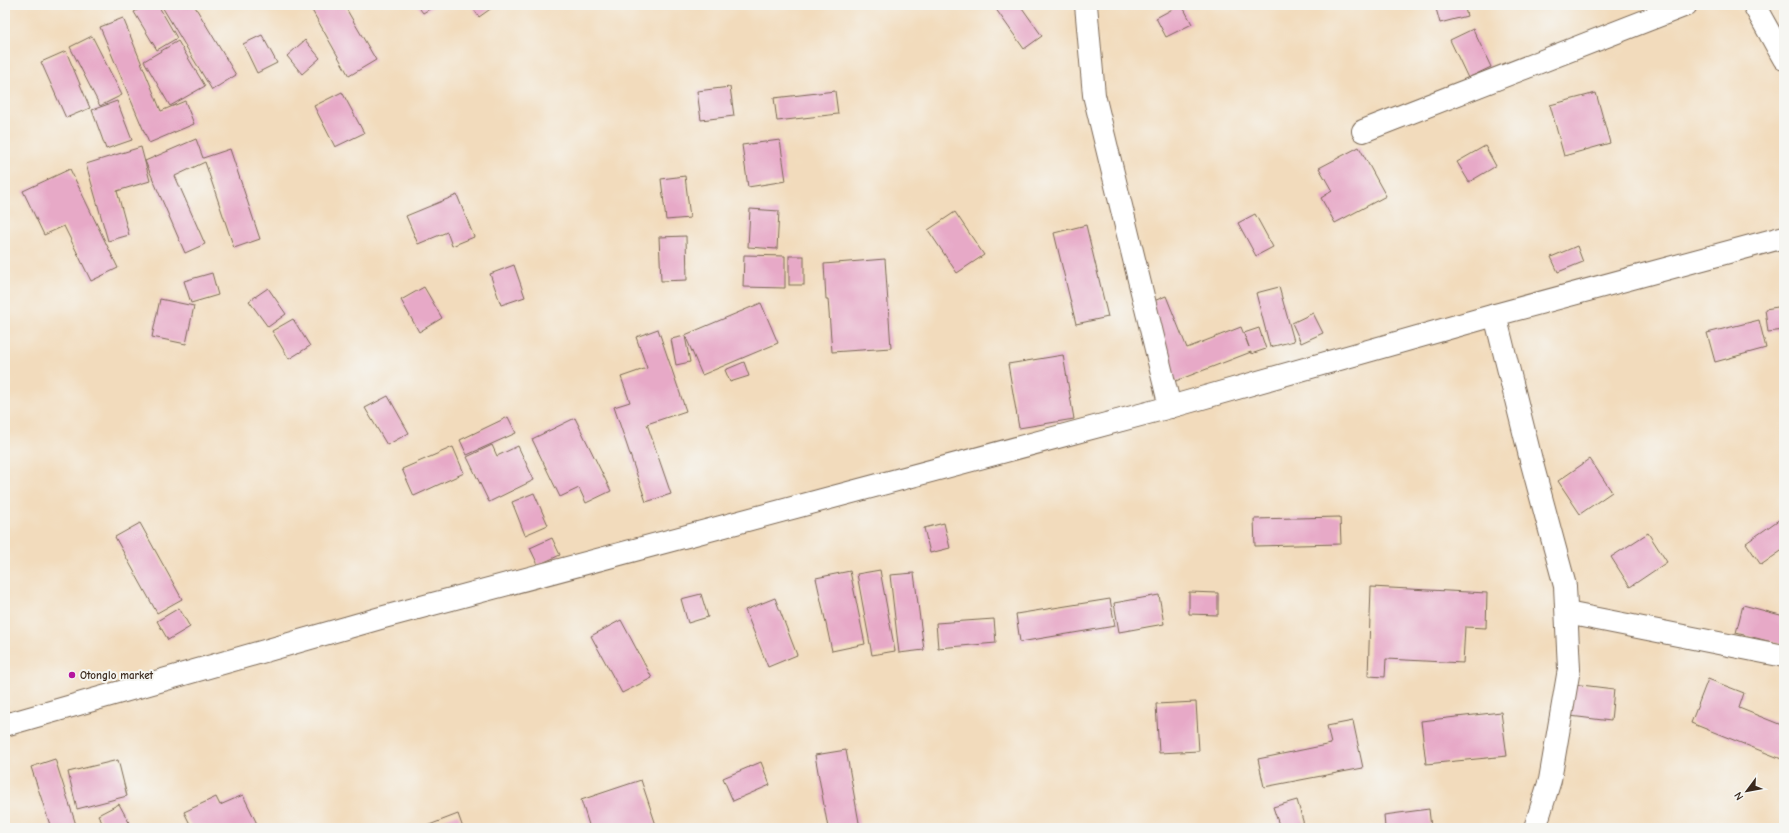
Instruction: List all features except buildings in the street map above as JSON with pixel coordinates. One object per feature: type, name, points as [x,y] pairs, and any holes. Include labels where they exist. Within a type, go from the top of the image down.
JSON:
[{"type":"street","points":[[1086,5],[1094,95],[1170,406]]},
{"type":"street","points":[[1362,131],[1686,5]]},
{"type":"street","points":[[1754,5],[1784,59]]},
{"type":"street","points":[[5,725],[384,617],[1170,406],[1495,315],[1784,237]]},
{"type":"street","points":[[1495,315],[1531,460],[1565,586],[1569,670],[1550,780],[1535,828]]},
{"type":"street","points":[[1567,613],[1784,656]]},
{"type":"place","name":"Otonglo market","points":[[72,675]]}]
